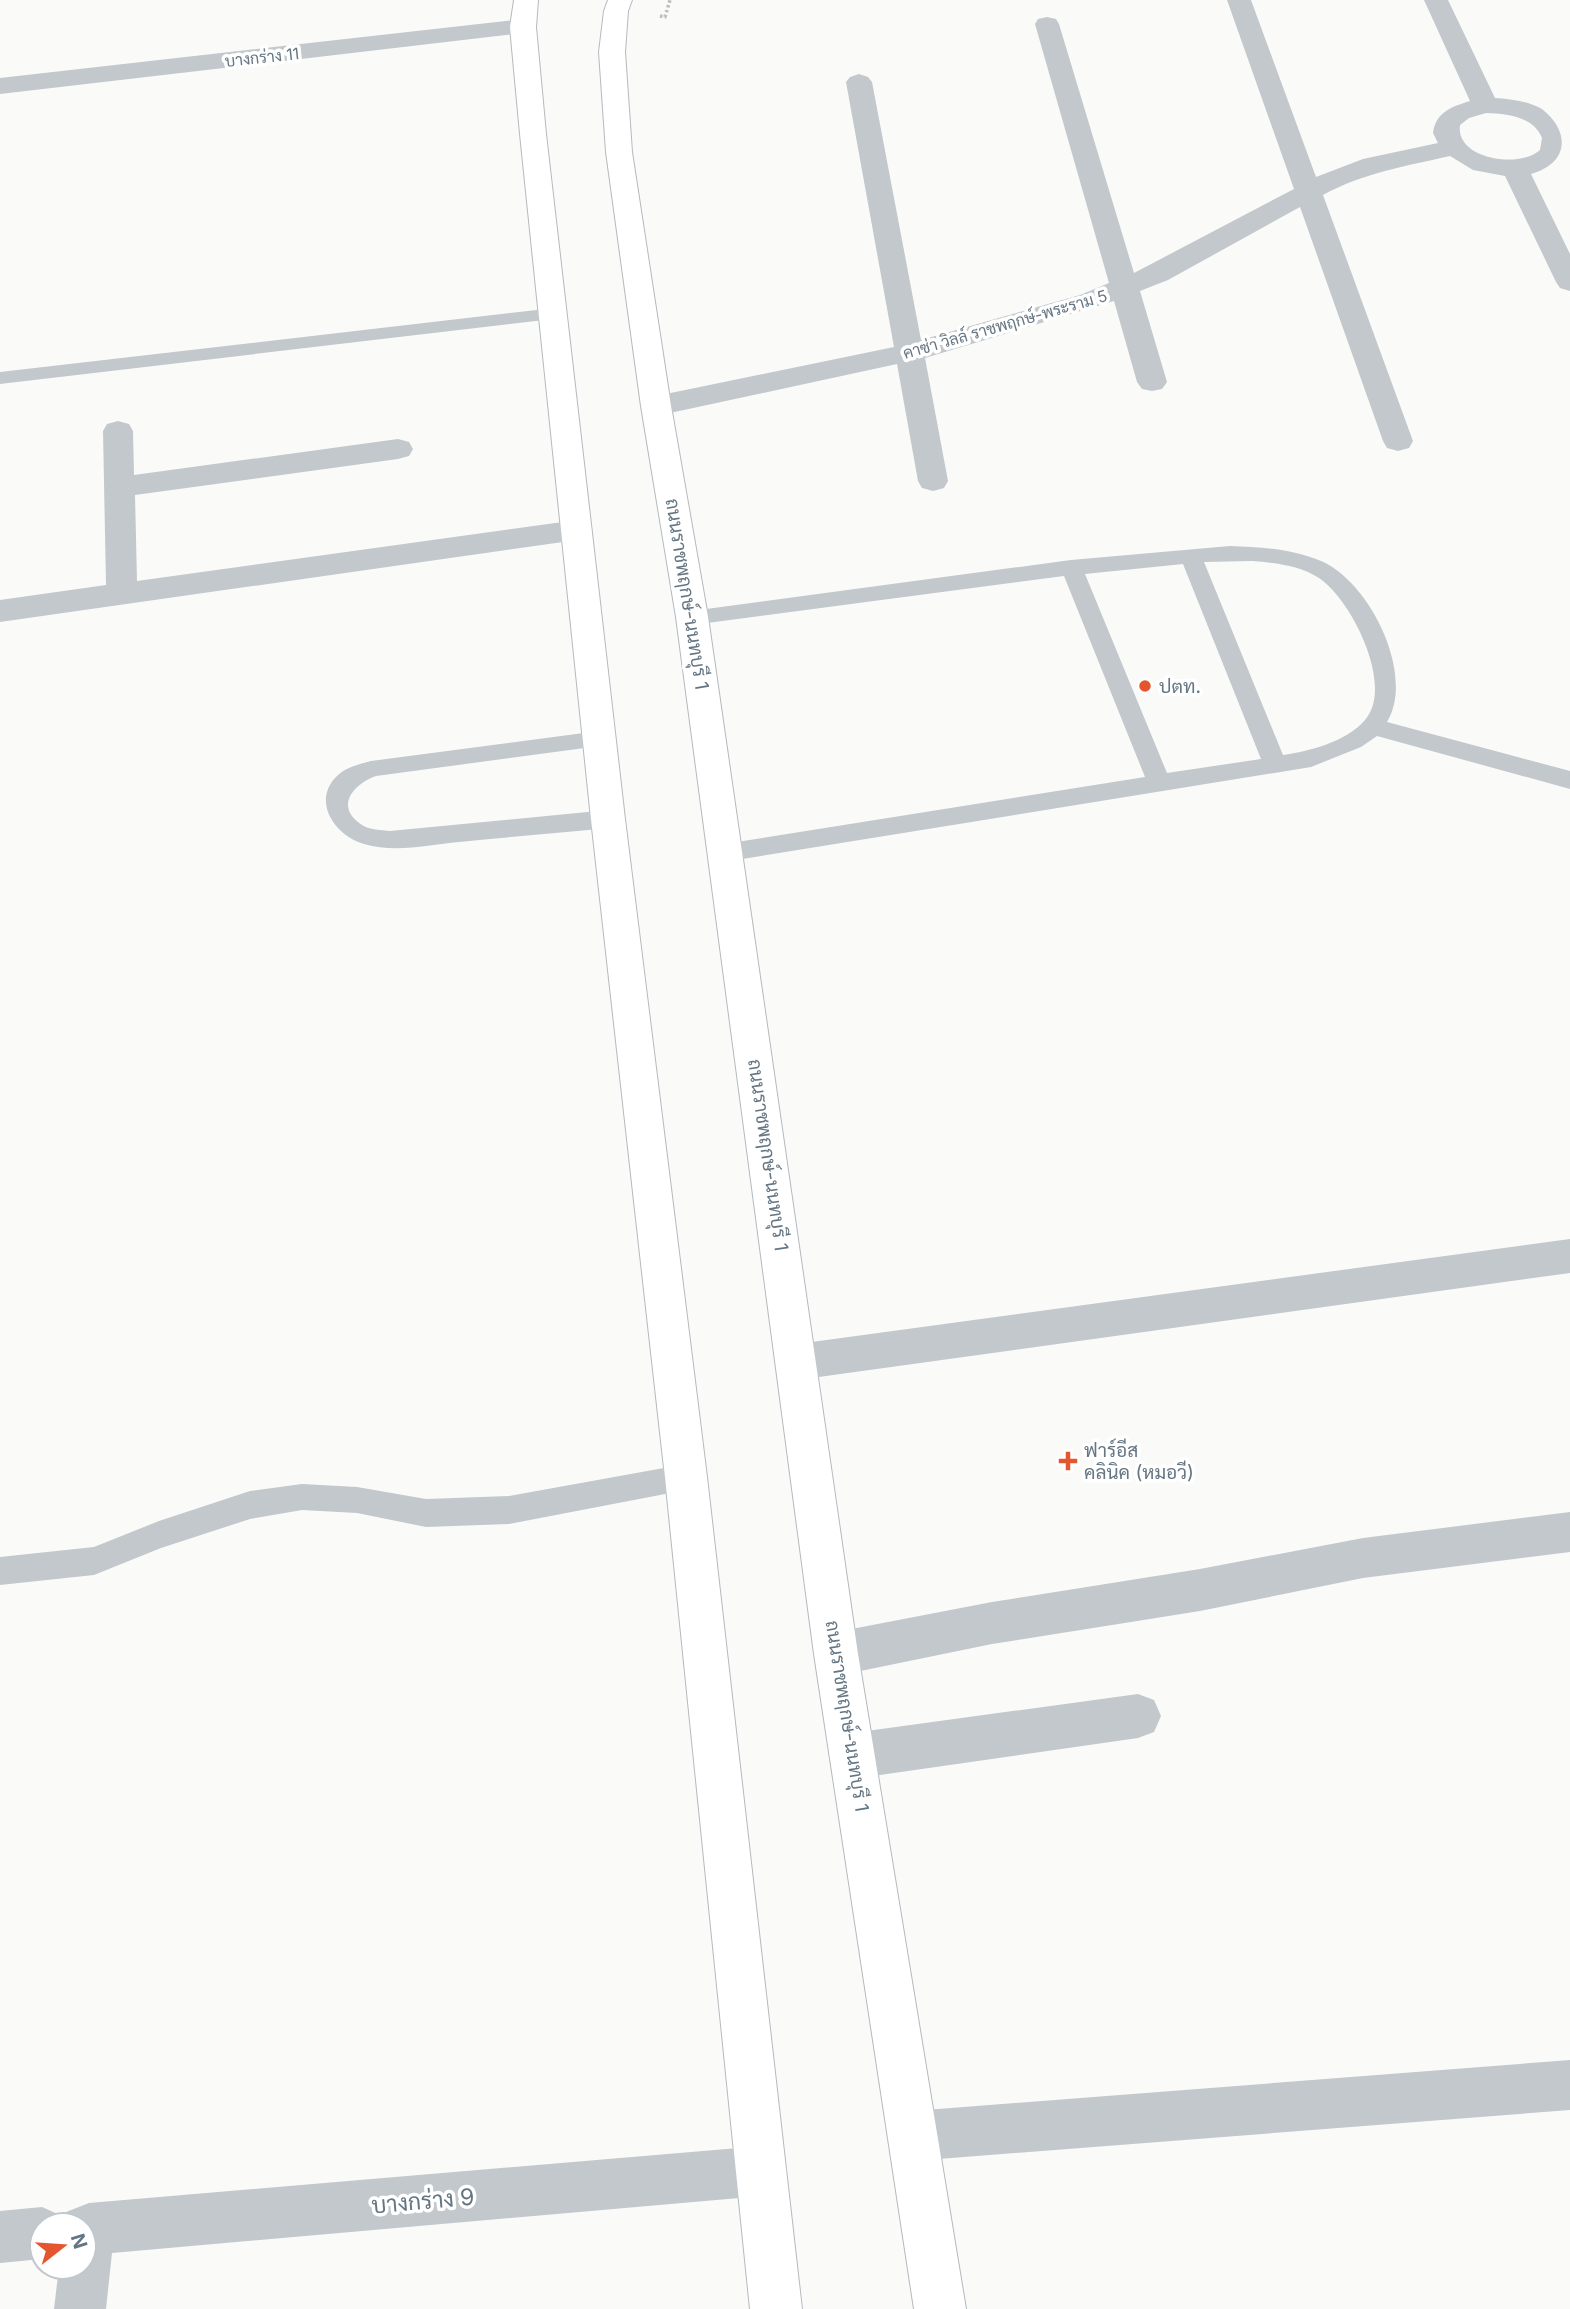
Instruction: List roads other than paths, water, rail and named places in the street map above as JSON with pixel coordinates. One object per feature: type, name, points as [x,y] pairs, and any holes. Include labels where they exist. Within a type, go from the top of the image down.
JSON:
[{"type":"main road","name":"ถนนราชพฤกษ์-นนทบุรี 1","points":[[620,0],[616,11],[612,52],[618,152],[656,406],[692,617],[836,1654],[940,2309]]},
{"type":"main road","points":[[525,13],[599,739],[686,1477],[776,2309]]},
{"type":"street","points":[[1239,0],[1398,441]]},
{"type":"street","points":[[1436,0],[1485,105]]},
{"type":"street","name":"บางกร่าง 11","points":[[0,86],[525,13]]},
{"type":"street","points":[[1047,24],[1152,382]]},
{"type":"street","points":[[859,82],[933,481]]},
{"type":"street","points":[[1485,105],[1509,107],[1559,122],[1556,149],[1549,159],[1534,166],[1515,169],[1490,167],[1469,159],[1452,148],[1445,136],[1446,125],[1453,115],[1467,108],[1485,105]]},
{"type":"street","name":"คาซ่า วิลล์ ราชพฤกษ์-พระราม 5","points":[[656,406],[908,353],[1090,301],[1158,274],[1336,177],[1372,165],[1452,148]]},
{"type":"street","points":[[1515,169],[1570,282]]},
{"type":"street","points":[[118,430],[122,594]]},
{"type":"street","points":[[119,487],[398,449]]},
{"type":"street","points":[[0,611],[577,530]]},
{"type":"street","points":[[797,1362],[1570,1256]]},
{"type":"street","points":[[836,1654],[992,1623],[1200,1590],[1363,1558],[1570,1532]]},
{"type":"street","points":[[852,1756],[1138,1716]]},
{"type":"street","points":[[914,2136],[1570,2085]]},
{"type":"street","name":"บางกร่าง 9","points":[[98,2229],[762,2171]]},
{"type":"street","name":"บางกร่าง 9","points":[[0,2237],[28,2235]]},
{"type":"street","points":[[77,2281],[80,2309]]},
{"type":"lane","points":[[0,378],[554,314]]},
{"type":"lane","points":[[692,617],[1071,567],[1213,554],[1278,558],[1314,566],[1340,584],[1364,618],[1384,667],[1386,704],[1375,727],[1311,759],[724,853]]},
{"type":"lane","points":[[1191,556],[1275,765]]},
{"type":"lane","points":[[1071,567],[1159,783]]},
{"type":"lane","points":[[1375,727],[1570,780]]},
{"type":"lane","points":[[599,739],[382,766],[356,775],[342,785],[337,800],[340,816],[348,828],[359,834],[390,840],[608,819]]},
{"type":"lane","points":[[0,1571],[94,1561],[159,1535],[250,1506],[302,1497],[358,1500],[426,1513],[509,1510],[686,1477]]},
{"type":"place","name":"ปตท.","points":[[1145,686]]},
{"type":"place","name":"ฟาร์อีส คลินิค (หมอวี)","points":[[1068,1461]]}]
